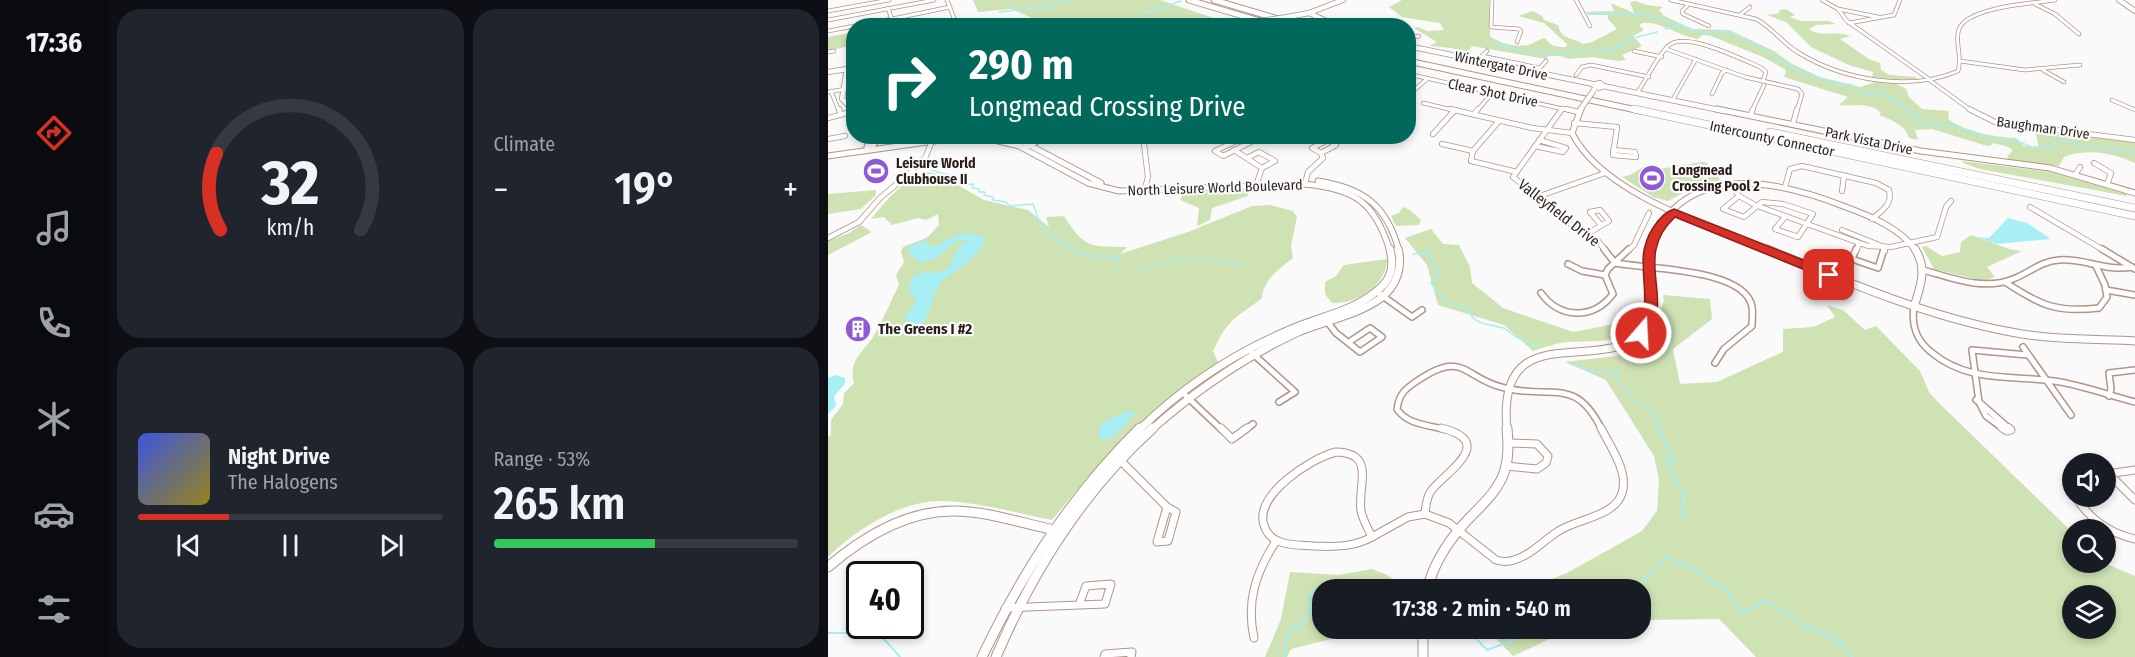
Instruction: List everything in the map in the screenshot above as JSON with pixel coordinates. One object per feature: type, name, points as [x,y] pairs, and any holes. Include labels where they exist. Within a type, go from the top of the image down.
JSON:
[{"type":"highway","points":[[1189,0],[1250,18]]},
{"type":"highway","points":[[1214,0],[1275,18]]},
{"type":"highway","name":"Intercounty Connector","points":[[1416,58],[2135,206]]},
{"type":"highway","name":"Intercounty Connector","points":[[1416,63],[2135,216]]},
{"type":"main road","points":[[1280,18],[1309,13],[1342,0]]},
{"type":"main road","points":[[828,72],[846,69]]},
{"type":"street","points":[[828,11],[888,0],[892,18]]},
{"type":"street","points":[[828,20],[934,0]]},
{"type":"street","points":[[947,0],[954,18]]},
{"type":"street","points":[[1492,0],[1491,27],[1519,29],[1521,31],[1518,42]]},
{"type":"street","points":[[1576,0],[1590,26]]},
{"type":"street","points":[[1671,0],[1687,6],[1741,14],[1769,26],[1796,52],[1832,69],[1882,80],[1928,79],[1954,74],[1960,68],[1959,28],[1966,18],[1979,13],[2055,0]]},
{"type":"street","points":[[1822,0],[1838,9],[1882,18]]},
{"type":"street","points":[[1849,23],[1894,15],[1900,0]]},
{"type":"street","points":[[2119,0],[2135,11]]},
{"type":"street","points":[[2034,4],[2055,14],[2079,34]]},
{"type":"street","points":[[1687,6],[1682,11],[1683,15],[1709,26]]},
{"type":"street","points":[[897,18],[950,7]]},
{"type":"street","points":[[1741,14],[1750,7]]},
{"type":"street","name":"Baughman Drive","points":[[1838,9],[1849,23],[1970,110],[1995,122],[2135,140]]},
{"type":"street","points":[[1309,13],[1320,18]]},
{"type":"street","points":[[828,31],[846,28]]},
{"type":"street","points":[[1637,93],[1666,50],[1678,40],[1693,41],[1760,67],[1766,72],[1764,83],[1750,116]]},
{"type":"street","name":"Wintergate Drive","points":[[1416,48],[1594,87],[1600,83],[1603,86]]},
{"type":"street","points":[[1666,50],[1696,58],[1764,83],[1802,91],[1793,124]]},
{"type":"street","points":[[828,52],[834,51]]},
{"type":"street","points":[[1487,51],[1482,56],[1540,68],[1546,61]]},
{"type":"street","points":[[1634,51],[1662,57]]},
{"type":"street","points":[[1672,100],[1696,58]]},
{"type":"street","points":[[1491,64],[1495,59]]},
{"type":"street","points":[[1960,62],[2013,70],[2080,65]]},
{"type":"street","points":[[1576,75],[1582,67],[1591,65],[1649,77]]},
{"type":"street","points":[[2041,69],[2064,82]]},
{"type":"street","points":[[1712,94],[1722,73],[1726,70]]},
{"type":"street","name":"Clear Shot Drive","points":[[1416,76],[1563,108],[1580,109]]},
{"type":"street","points":[[1416,89],[1427,79]]},
{"type":"street","points":[[846,80],[843,89],[843,102],[846,104]]},
{"type":"street","name":"Park Vista Drive","points":[[1603,86],[1921,152],[2050,168],[2135,193]]},
{"type":"street","points":[[1594,87],[1574,123],[1573,134],[1585,155],[1605,173],[1674,213],[1914,307],[1983,326],[2053,339],[2135,341]]},
{"type":"street","points":[[841,115],[830,92],[846,89]]},
{"type":"street","points":[[1474,114],[1492,93]]},
{"type":"street","points":[[2112,100],[2135,110]]},
{"type":"street","points":[[1423,103],[1544,131],[1573,134]]},
{"type":"street","name":"Valleyfield Drive","points":[[1563,108],[1544,131],[1513,177],[1574,227],[1597,240],[1615,263]]},
{"type":"street","points":[[1433,134],[1455,110]]},
{"type":"street","points":[[828,118],[846,113]]},
{"type":"street","points":[[1499,121],[1473,151],[1471,161],[1517,172]]},
{"type":"street","points":[[1574,123],[1617,127],[1613,150],[1613,155],[1636,158],[1635,152],[1613,150]]},
{"type":"street","points":[[1535,146],[1563,152],[1566,148],[1539,140]]},
{"type":"street","name":"North Leisure World Boulevard","points":[[828,154],[892,144]]},
{"type":"street","points":[[828,238],[864,218],[875,203],[922,162],[932,144]]},
{"type":"street","name":"North Leisure World Boulevard","points":[[1015,144],[1026,147]]},
{"type":"street","name":"North Leisure World Boulevard","points":[[1020,144],[1088,183],[1119,191],[1305,182]]},
{"type":"street","points":[[1026,147],[1032,144]]},
{"type":"street","points":[[1144,144],[1148,177],[1145,190]]},
{"type":"street","points":[[1230,144],[1215,151],[1223,156],[1248,144]]},
{"type":"street","points":[[1305,182],[1311,168],[1323,160],[1321,153],[1312,148],[1320,144]]},
{"type":"street","points":[[1321,153],[1336,145],[1334,144]]},
{"type":"street","points":[[1442,144],[1473,151]]},
{"type":"street","points":[[1234,150],[1262,168]]},
{"type":"street","points":[[1247,158],[1259,152],[1275,162],[1262,168],[1257,183]]},
{"type":"street","points":[[2094,163],[2111,173],[2107,185]]},
{"type":"street","points":[[1785,187],[1788,172],[1794,167],[1802,166],[1876,183],[1889,190],[1892,196],[1888,205],[1872,219]]},
{"type":"street","points":[[2074,175],[2080,167]]},
{"type":"street","points":[[1537,197],[1605,173]]},
{"type":"street","points":[[1842,191],[1844,176]]},
{"type":"street","name":"North Leisure World Boulevard","points":[[1145,190],[1305,182],[1336,184],[1358,191],[1376,203],[1384,214],[1397,245],[1401,264],[1397,278],[1380,294]]},
{"type":"street","points":[[1431,579],[1439,560],[1460,529],[1493,494],[1506,466],[1508,443],[1504,404],[1507,389],[1517,374],[1539,358],[1568,351],[1619,346],[1641,333],[1647,326],[1651,312],[1645,264],[1652,237],[1661,224],[1701,190],[1731,184],[1756,183],[1785,187],[1826,199],[1900,234],[1911,243],[1921,258],[1923,270],[1912,322],[1916,334],[1925,346],[1951,367],[1975,375],[2007,380],[2046,380],[2070,384],[2135,402]]},
{"type":"street","points":[[1731,184],[1739,196],[1784,218],[1859,244],[1884,247],[1937,237],[1946,207],[1951,201]]},
{"type":"street","points":[[1739,196],[1723,209],[1744,217],[1755,205],[1762,202],[1783,204],[1813,214],[1798,237],[1775,229],[1784,218]]},
{"type":"street","points":[[2030,207],[2133,268]]},
{"type":"street","points":[[1605,274],[1634,245],[1649,213]]},
{"type":"street","points":[[1587,234],[1601,225]]},
{"type":"street","points":[[1842,230],[1884,247]]},
{"type":"street","points":[[1859,244],[1852,259],[1878,268],[1885,253],[1884,247]]},
{"type":"street","points":[[1923,270],[1986,285],[2005,282],[2055,260],[2078,261],[2113,270],[2133,268]]},
{"type":"street","points":[[1615,263],[1713,276],[1729,282],[1748,298],[1754,315],[1752,326],[1741,338],[1722,349],[1715,363]]},
{"type":"street","points":[[1568,264],[1582,271],[1605,274]]},
{"type":"street","points":[[2005,282],[2042,306],[2056,311],[2070,312],[2098,308],[2107,297],[2096,266]]},
{"type":"street","points":[[1541,292],[1546,302],[1553,306],[1574,314],[1591,314],[1601,309],[1613,294],[1605,274]]},
{"type":"street","points":[[2106,290],[2135,295]]},
{"type":"street","points":[[982,657],[1005,608],[1057,530],[1117,458],[1160,422],[1186,396],[1252,353],[1325,318],[1358,310],[1380,294],[1412,317],[1422,310]]},
{"type":"street","points":[[1325,318],[1349,342],[1360,352],[1382,337],[1370,328],[1349,342]]},
{"type":"street","points":[[2023,347],[2071,415]]},
{"type":"street","points":[[1976,400],[1985,405],[2011,430],[2002,429],[1980,408],[1976,400],[1972,350],[2027,355]]},
{"type":"street","points":[[1252,353],[1295,392],[1279,402]]},
{"type":"street","points":[[1373,538],[1361,507],[1364,475],[1362,466],[1354,457],[1338,452],[1315,459],[1271,494],[1264,506],[1262,518],[1267,532],[1276,541],[1292,544],[1348,545],[1373,538],[1404,518],[1425,514],[1437,517],[1460,529],[1488,555],[1498,561],[1516,561],[1560,528],[1607,512],[1617,503],[1625,482],[1622,469],[1593,413],[1582,400],[1561,391],[1528,393],[1507,389],[1490,384],[1465,367],[1452,365],[1431,370],[1397,399],[1396,408],[1400,416],[1407,421],[1456,432],[1466,445],[1466,454],[1461,463],[1430,493],[1425,514]]},
{"type":"street","points":[[2109,396],[2111,389],[2109,373],[2135,370]]},
{"type":"street","points":[[1186,396],[1232,439],[1254,424]]},
{"type":"street","points":[[1506,466],[1532,470],[1544,465],[1548,459],[1546,450],[1539,444],[1508,443]]},
{"type":"street","points":[[1117,458],[1167,507],[1176,512],[1168,542],[1157,542],[1167,507]]},
{"type":"street","points":[[2116,473],[2135,470]]},
{"type":"street","points":[[2116,482],[2135,500]]},
{"type":"street","points":[[2083,507],[2104,527],[2123,537],[2135,539]]},
{"type":"street","points":[[828,567],[850,550],[883,530],[932,513],[953,511],[1057,530]]},
{"type":"street","points":[[996,657],[1017,609],[1057,530]]},
{"type":"street","points":[[1254,638],[1248,618],[1254,579],[1260,565],[1276,541]]},
{"type":"street","points":[[1005,608],[1105,604],[1112,584],[1086,586],[1079,605]]},
{"type":"street","points":[[1423,639],[1423,657]]},
{"type":"street","points":[[1104,657],[1105,654],[1132,652],[1131,657]]},
{"type":"green space","points":[[973,0],[1160,0],[1213,18],[1032,18],[1011,9],[978,12]]},
{"type":"green space","points":[[1402,0],[1489,0],[1490,36],[1494,39],[1522,46],[1545,38],[1552,45],[1566,47],[1567,44],[1544,23],[1518,16],[1533,11],[1542,16],[1544,20],[1558,25],[1565,36],[1583,44],[1592,42],[1617,29],[1608,19],[1608,15],[1588,15],[1585,12],[1614,11],[1611,4],[1613,4],[1634,13],[1630,2],[1635,1],[1663,7],[1659,10],[1664,16],[1693,29],[1729,30],[1774,51],[1792,64],[1820,77],[1860,87],[1879,81],[1895,83],[1906,89],[1909,97],[1922,109],[1949,111],[1948,119],[1955,124],[1990,135],[2016,138],[2024,146],[2039,148],[2035,131],[2135,142],[2135,163],[2109,154],[2091,152],[2064,157],[2059,166],[2009,160],[2007,157],[2013,150],[2006,146],[1992,143],[1991,146],[1984,145],[1932,129],[1915,130],[1918,140],[1909,138],[1901,126],[1879,115],[1881,113],[1877,109],[1867,106],[1839,105],[1848,97],[1784,77],[1786,70],[1765,58],[1711,36],[1702,35],[1698,39],[1656,24],[1642,23],[1639,26],[1644,30],[1633,36],[1642,46],[1622,55],[1626,60],[1592,57],[1569,59],[1560,56],[1548,56],[1546,59],[1472,46],[1466,54],[1452,48],[1429,46],[1437,42],[1416,29],[1418,27],[1427,31],[1444,30],[1440,23],[1402,17],[1389,7]]},
{"type":"green space","points":[[1786,9],[1795,15],[1790,17],[1801,21],[1829,21],[1836,24],[1816,25],[1809,29],[1819,33],[1850,36],[1840,39],[1869,59],[1880,63],[1881,70],[1890,75],[1918,79],[1893,80],[1872,77],[1873,72],[1849,65],[1811,47],[1786,22],[1767,15],[1780,13],[1779,10]]},
{"type":"green space","points":[[846,33],[846,47],[828,51],[828,37]]},
{"type":"green space","points":[[1962,161],[2065,174],[2127,194],[2127,196],[1980,169]]},
{"type":"green space","points":[[1706,162],[1720,180],[1700,184],[1668,201],[1653,197],[1622,177],[1645,166],[1659,169]]},
{"type":"green space","points":[[927,172],[938,174],[984,200],[1028,210],[1049,227],[1046,217],[1064,216],[1077,235],[1089,244],[1127,247],[1120,254],[1188,232],[1252,206],[1270,205],[1293,211],[1297,217],[1291,246],[1293,258],[1269,280],[1262,298],[1237,316],[1226,328],[1213,351],[1219,365],[1123,443],[1086,479],[1052,520],[970,503],[927,502],[880,518],[865,527],[828,557],[828,437],[831,435],[831,420],[843,404],[844,393],[854,383],[854,363],[877,331],[899,285],[896,275],[904,262],[901,252],[903,247],[928,237],[939,225],[938,214],[926,220],[918,218],[892,225],[884,217],[871,219],[903,185]]},
{"type":"green space","points":[[876,190],[876,195],[861,209],[828,214],[828,194]]},
{"type":"green space","points":[[1248,191],[1248,196],[1212,208],[1210,220],[1197,226],[1199,208],[1180,200],[1184,193]]},
{"type":"green space","points":[[1403,207],[1421,220],[1419,225],[1396,226],[1391,216],[1399,213]]},
{"type":"green space","points":[[861,225],[872,232],[828,255],[828,241],[849,233]]},
{"type":"green space","points":[[1431,229],[1443,244],[1459,245],[1470,267],[1472,283],[1503,308],[1573,332],[1619,323],[1634,312],[1644,312],[1637,324],[1619,337],[1608,340],[1560,343],[1533,351],[1504,325],[1438,305],[1427,265],[1405,238]]},
{"type":"green space","points":[[1971,235],[2009,249],[2022,251],[1987,267],[1995,277],[1984,281],[1934,269],[1922,247],[1926,246],[1942,256],[1960,252],[1961,242]]},
{"type":"green space","points":[[1387,259],[1382,277],[1369,291],[1351,300],[1332,303],[1325,294],[1325,282],[1336,276],[1344,265]]},
{"type":"green space","points":[[1663,295],[1710,299],[1712,319],[1673,349],[1680,384],[1717,382],[1783,352],[1783,329],[1813,327],[1835,317],[1827,305],[1843,310],[1865,330],[1876,326],[1920,371],[1929,392],[1939,403],[2062,522],[2062,573],[2116,573],[2116,568],[2135,576],[2135,657],[1756,657],[1719,619],[1651,620],[1651,579],[1552,579],[1642,531],[1657,511],[1659,480],[1654,456],[1606,380],[1565,362],[1616,356],[1649,340],[1664,301]]},
{"type":"green space","points":[[1372,569],[1392,579],[1312,579],[1312,639],[1332,639],[1291,649],[1287,657],[1265,657],[1281,619],[1290,572],[1338,575]]},
{"type":"green space","points":[[1497,639],[1550,639],[1513,656]]},
{"type":"water","points":[[2008,218],[2027,223],[2051,239],[1997,244],[1977,237],[1989,238]]},
{"type":"water","points":[[967,233],[984,237],[980,250],[940,284],[925,320],[914,327],[906,325],[906,316],[916,299],[909,290],[910,281],[923,272],[940,272],[948,268],[958,249],[967,240],[958,240],[935,259],[920,262],[909,254],[909,246],[924,241],[933,247],[957,235]]},
{"type":"water","points":[[836,375],[845,378],[845,384],[834,396],[836,406],[828,414],[828,378]]},
{"type":"water","points":[[1135,411],[1134,415],[1114,436],[1108,440],[1100,438],[1098,432],[1104,423]]},
{"type":"waterway","points":[[999,12],[1045,7],[1070,0]]},
{"type":"waterway","points":[[1139,18],[1181,1]]},
{"type":"waterway","points":[[1588,13],[1647,15],[1680,26]]},
{"type":"waterway","points":[[1665,29],[1681,26],[1703,33],[1732,31],[1732,35],[1756,45],[1800,72],[1840,86],[1850,84],[1860,92],[1871,94],[1873,91],[1892,98],[1890,100],[1903,105],[1905,109],[1920,118],[1918,122],[1921,125],[1940,124],[1972,131],[1997,140],[2020,142],[2031,147],[2050,147],[2056,142],[2065,141],[2082,146],[2135,152]]},
{"type":"waterway","points":[[1494,43],[1519,50],[1549,52],[1549,54],[1616,49],[1617,46],[1624,44],[1623,41],[1657,32]]},
{"type":"waterway","points":[[931,170],[956,177],[956,180],[967,181],[966,185],[974,184],[972,188],[979,189],[979,192],[985,192],[984,195],[993,197],[993,200],[1006,202],[1010,206],[1033,204],[1043,231],[1075,250],[1078,255],[1119,257],[1118,264]]},
{"type":"waterway","points":[[1413,254],[1428,253],[1441,275],[1434,278],[1431,283],[1446,302],[1467,308],[1473,318],[1481,323],[1504,328],[1516,337],[1537,347]]},
{"type":"waterway","points":[[1140,267],[1190,260],[1216,261],[1242,266]]},
{"type":"waterway","points":[[1572,364],[1593,372],[1616,372],[1619,376],[1615,378],[1636,401],[1657,417],[1656,423],[1659,430]]},
{"type":"waterway","points":[[1659,428],[1674,461],[1668,461],[1667,465],[1675,471],[1674,480],[1684,493],[1682,518]]},
{"type":"waterway","points":[[1646,579],[1667,556],[1691,567],[1727,589],[1734,603],[1743,611],[1765,601],[1770,603],[1810,628],[1840,642],[1852,657]]},
{"type":"waterway","points":[[1284,657],[1288,632],[1308,619],[1312,592]]},
{"type":"waterway","points":[[828,633],[864,633],[884,639],[900,657]]},
{"type":"waterway","points":[[1476,639],[1487,650],[1516,639]]},
{"type":"place","name":"Leisure World Clubhouse II","points":[[876,171]]},
{"type":"place","name":"Longmead Crossing Pool 2","points":[[1652,178]]},
{"type":"place","name":"The Greens I #2","points":[[858,329]]},
{"type":"route","points":[[1641,333],[1650,320],[1651,312],[1647,269],[1650,264],[1647,257],[1652,237],[1661,224],[1674,213],[1829,275]]}]
